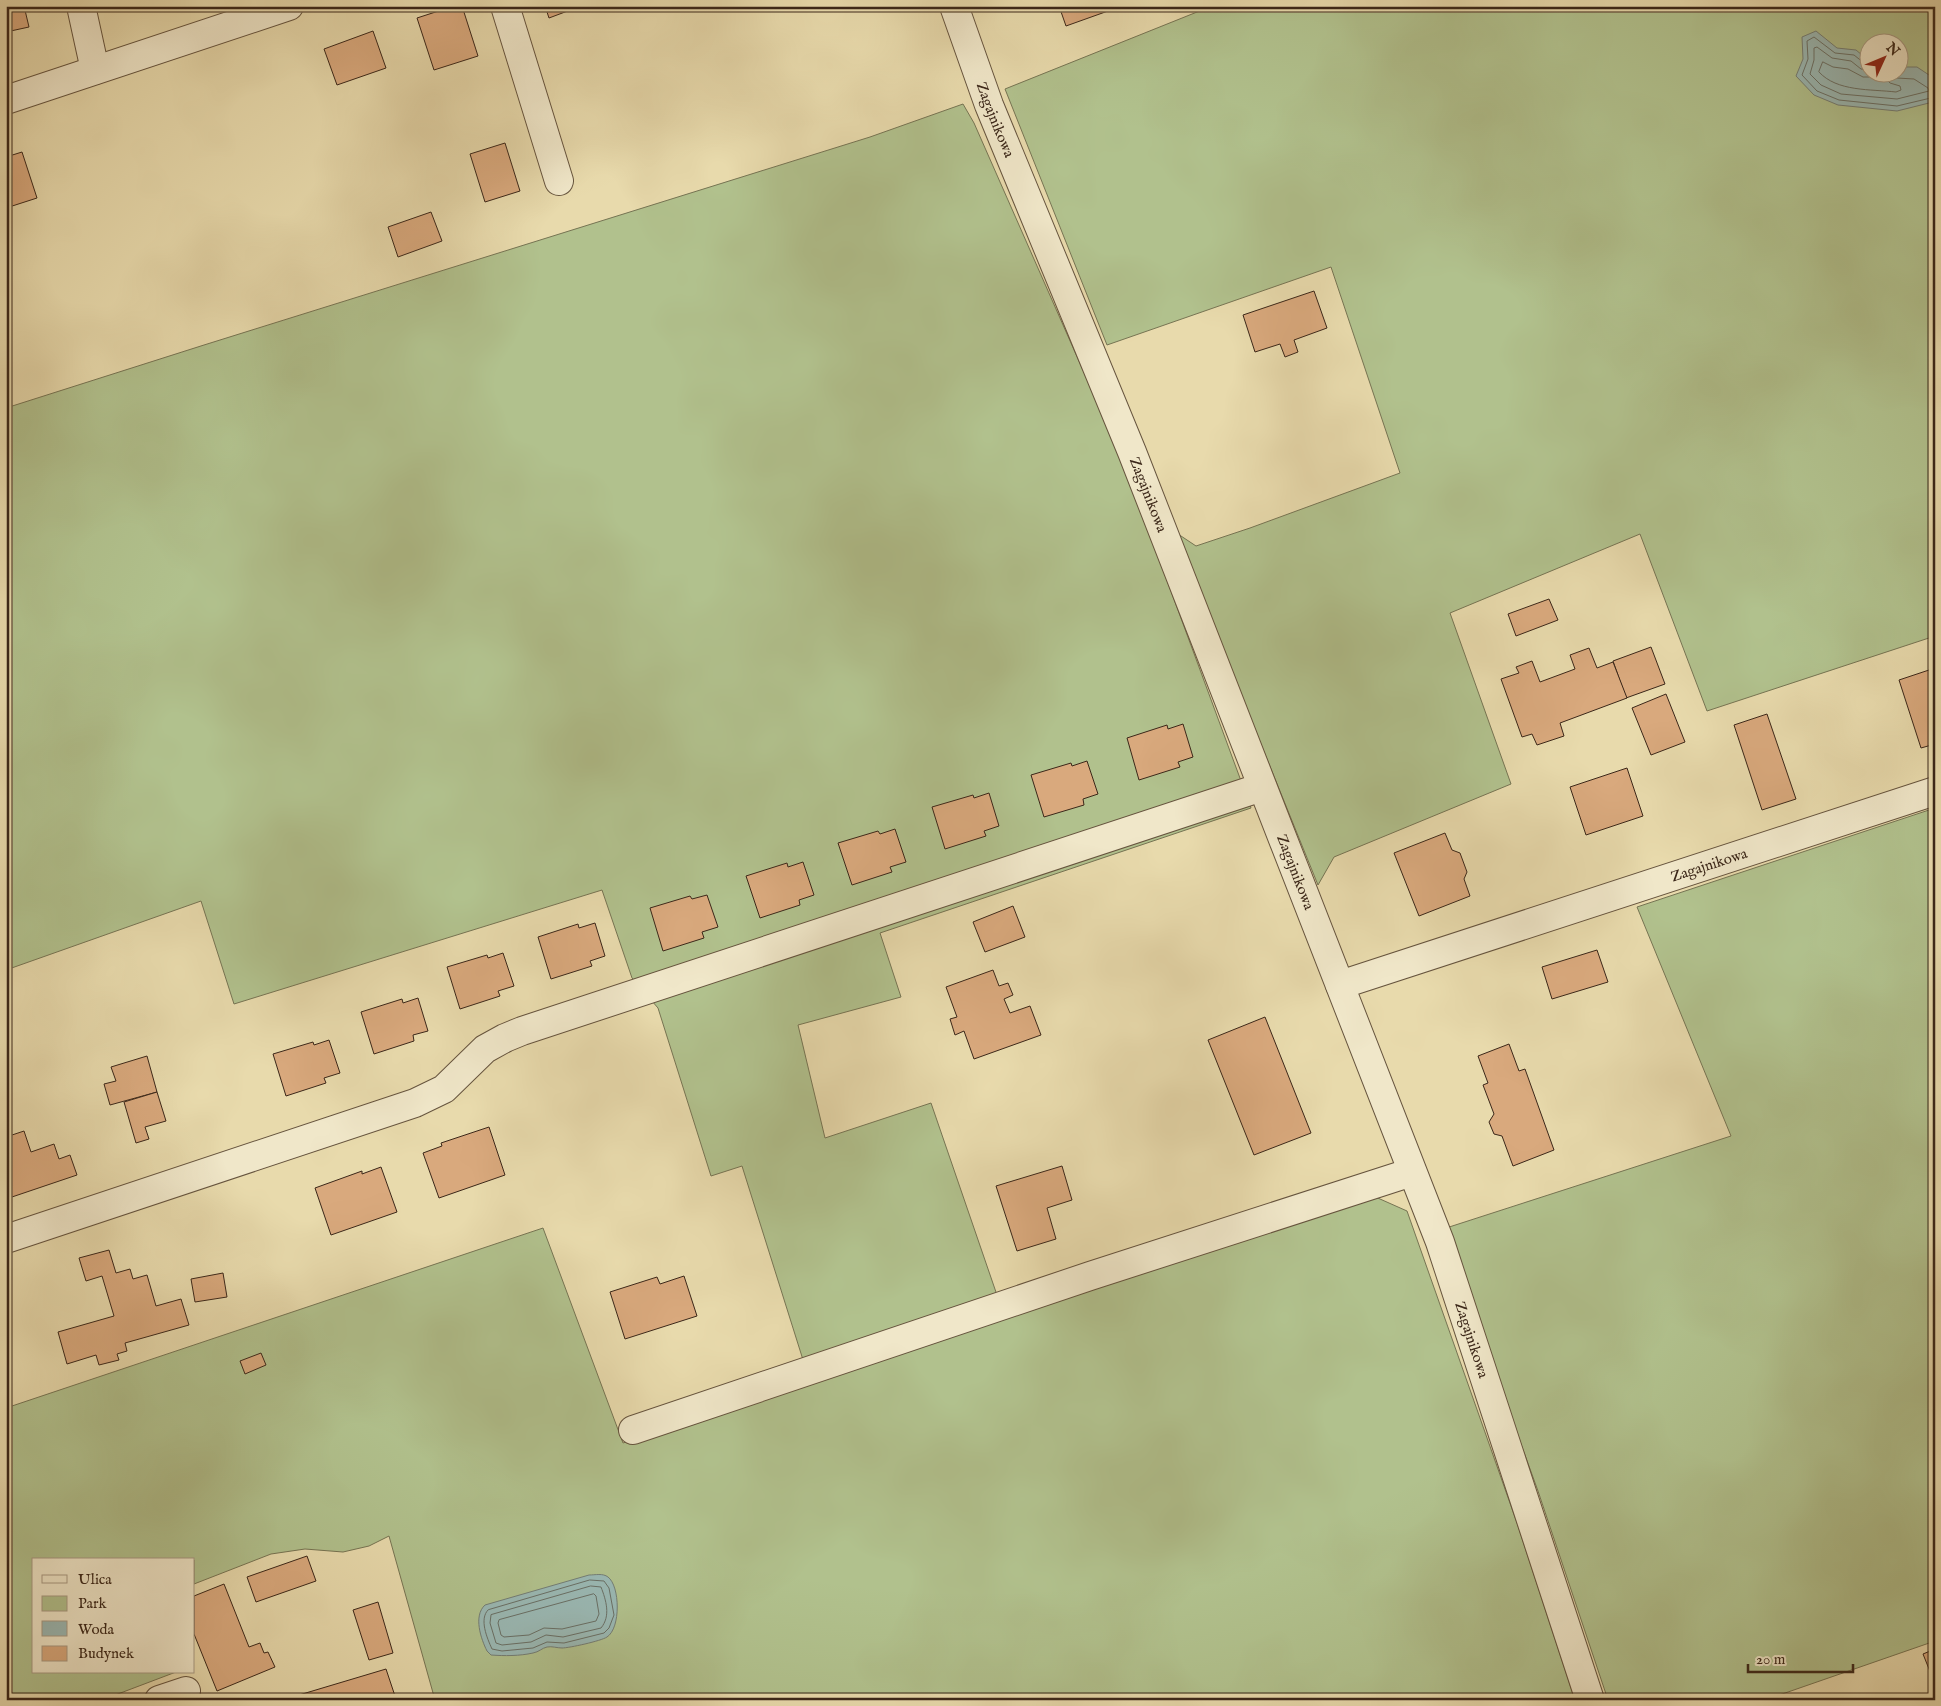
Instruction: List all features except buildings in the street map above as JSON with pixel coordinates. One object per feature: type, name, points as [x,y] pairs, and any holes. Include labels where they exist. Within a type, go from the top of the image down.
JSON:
[{"type":"street","points":[[81,6],[95,70]]},
{"type":"street","points":[[6,100],[288,6]]},
{"type":"street","points":[[506,6],[560,181]]},
{"type":"street","name":"Zagajnikowa","points":[[954,6],[989,105],[1132,452],[1440,1242],[1590,1700]]},
{"type":"street","points":[[6,1238],[415,1102],[444,1089],[485,1050],[505,1038],[522,1031],[1262,787]]},
{"type":"street","name":"Zagajnikowa","points":[[1340,985],[1935,791]]},
{"type":"street","points":[[633,1430],[1090,1276],[1412,1172]]},
{"type":"street","points":[[159,1700],[186,1691]]},
{"type":"green space","points":[[1212,6],[1935,6],[1935,636],[1707,711],[1640,534],[1450,613],[1511,784],[1334,857],[1318,885],[1175,532],[1196,546],[1400,473],[1331,267],[1107,345],[1005,89]]},
{"type":"green space","points":[[963,104],[974,123],[1123,461],[1251,808],[880,933],[901,997],[798,1025],[825,1138],[931,1103],[998,1298],[804,1363],[742,1166],[711,1176],[658,1008],[632,978],[602,890],[234,1004],[201,901],[6,970],[6,408],[870,137]]},
{"type":"green space","points":[[1935,808],[1935,1641],[1765,1700],[1608,1700],[1538,1491],[1443,1229],[1731,1136],[1637,907]]},
{"type":"green space","points":[[1371,1195],[1407,1211],[1517,1523],[1575,1700],[435,1700],[389,1536],[369,1546],[343,1552],[305,1549],[271,1554],[195,1584],[195,1558],[32,1558],[32,1674],[171,1674],[102,1700],[6,1700],[6,1408],[543,1228],[623,1443],[892,1352]]},
{"type":"water","points":[[1816,31],[1837,48],[1856,50],[1858,52],[1858,82],[1908,82],[1908,67],[1917,67],[1935,79],[1933,102],[1897,111],[1838,105],[1814,95],[1796,76],[1803,59],[1802,37]]},
{"type":"water","points":[[589,1575],[608,1577],[615,1589],[617,1616],[612,1632],[607,1637],[571,1647],[547,1647],[523,1655],[491,1655],[487,1651],[479,1628],[479,1615],[485,1605]]}]
